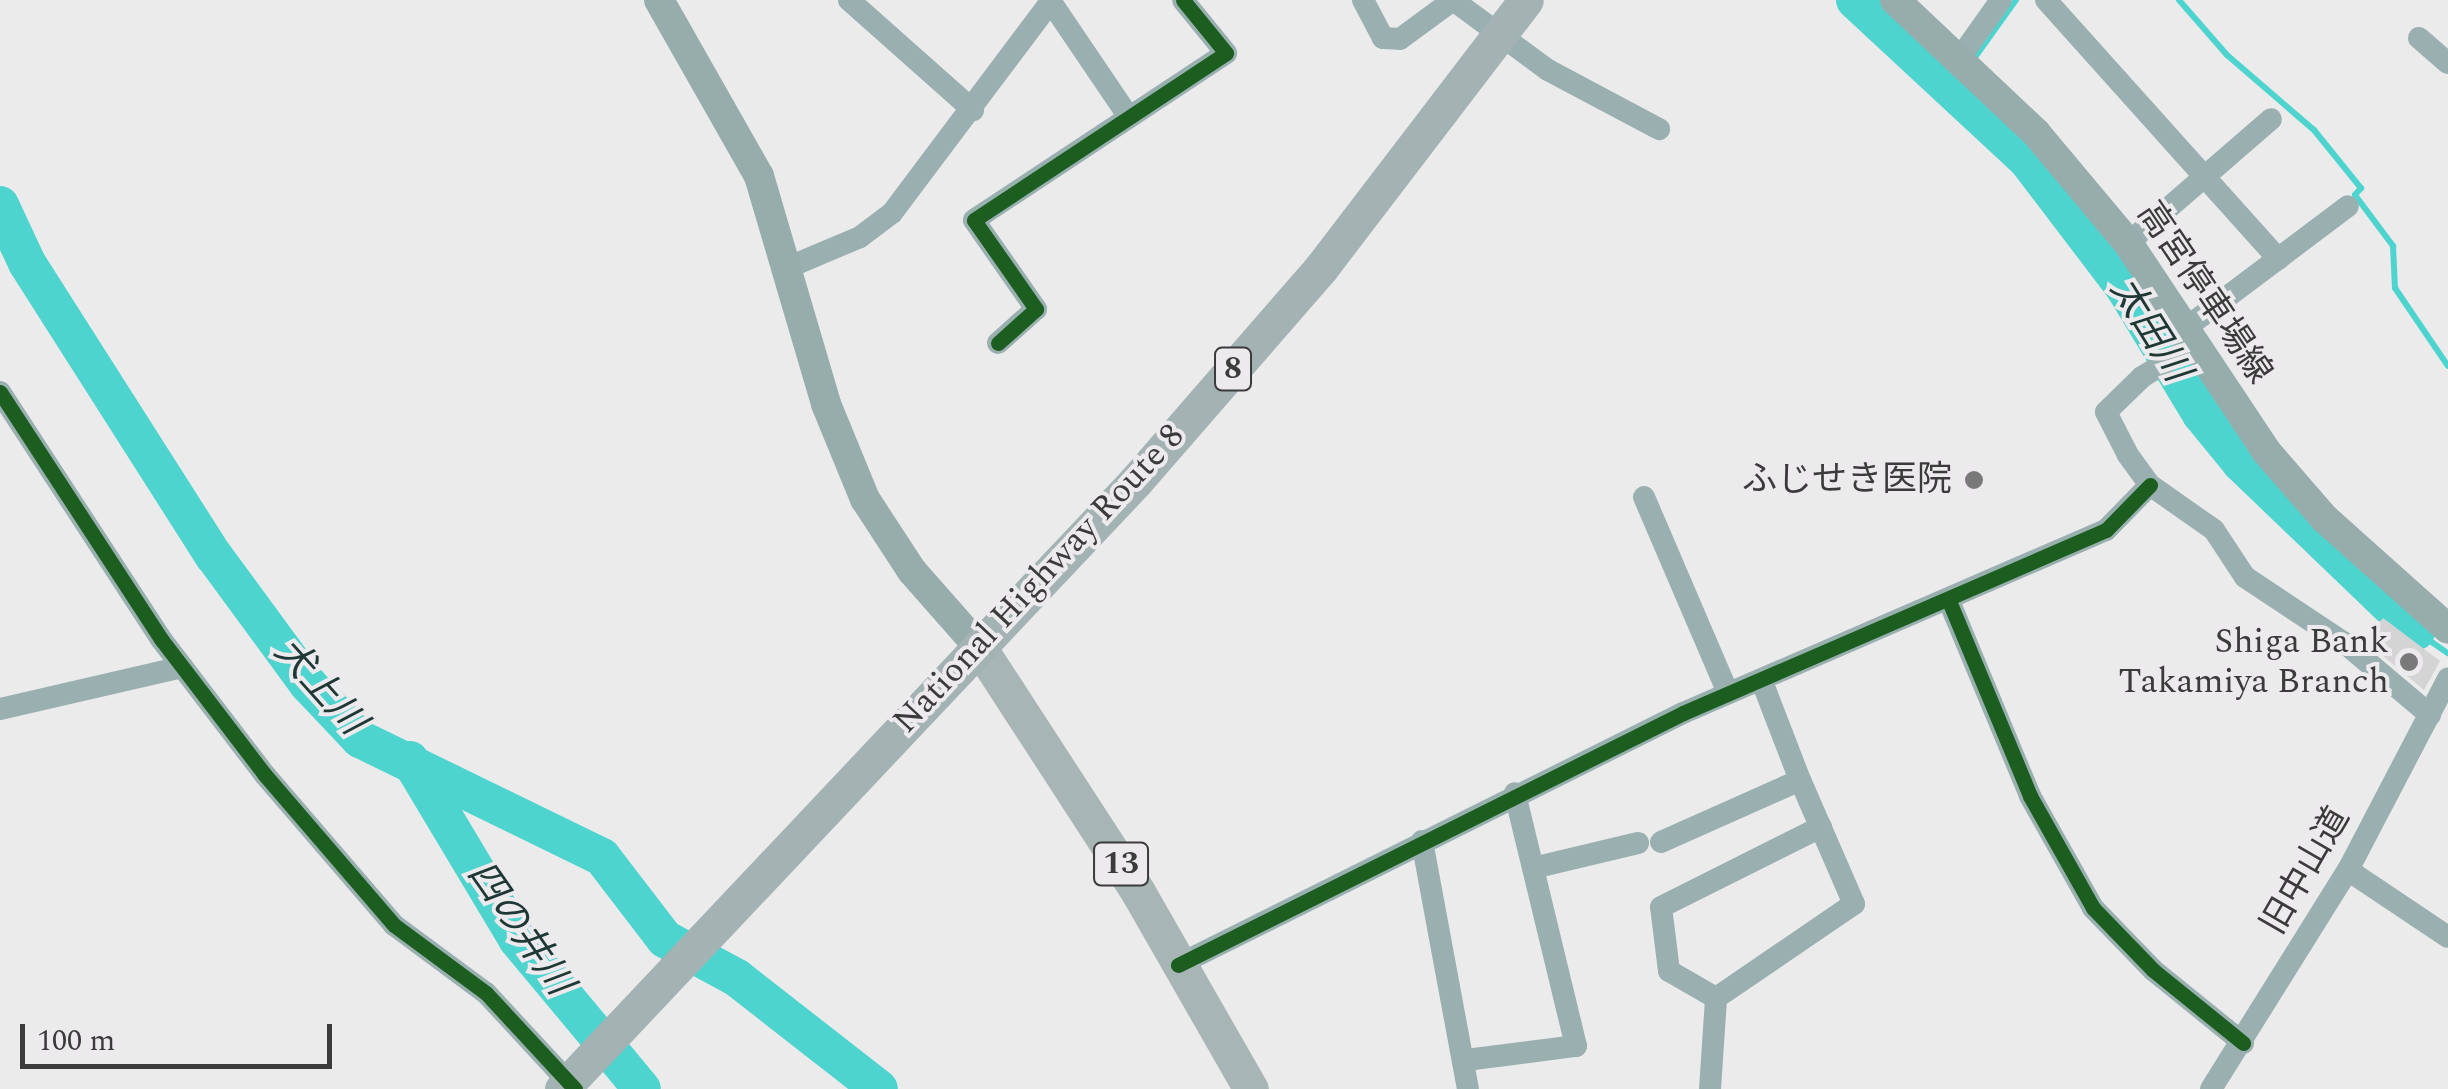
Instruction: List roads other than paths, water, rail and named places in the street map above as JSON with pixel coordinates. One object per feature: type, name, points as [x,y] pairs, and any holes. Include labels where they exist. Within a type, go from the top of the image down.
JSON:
[{"type":"highway","name":"National Highway Route 8","points":[[572,1082],[912,712],[1135,482],[1321,268],[1526,0]]},
{"type":"main road","points":[[659,0],[759,176],[826,404],[865,498],[912,571],[979,647]]},
{"type":"main road","name":"高宮停車場線","points":[[1896,0],[2036,133],[2128,243],[2187,341],[2324,518],[2448,629]]},
{"type":"main road","name":"13","points":[[979,647],[1138,892],[1251,1089]]},
{"type":"street","points":[[849,0],[973,110]]},
{"type":"street","points":[[998,343],[1036,309],[974,220],[1226,53],[1184,0]]},
{"type":"street","points":[[1363,0],[1383,38],[1400,39],[1453,0],[1548,70],[1659,130]]},
{"type":"street","points":[[1959,59],[2001,0]]},
{"type":"street","points":[[2046,0],[2278,259]]},
{"type":"street","points":[[789,268],[860,237],[892,213],[1052,1],[1129,117]]},
{"type":"street","points":[[2419,38],[2448,64]]},
{"type":"street","points":[[2128,243],[2271,119]]},
{"type":"street","points":[[2348,206],[2278,259],[2106,412],[2150,485],[2214,530],[2246,576],[2346,644],[2430,715]]},
{"type":"street","points":[[0,392],[182,667],[394,925],[486,993],[572,1082]]},
{"type":"street","points":[[1178,965],[1515,793],[1728,693],[1949,601],[2106,530],[2150,485]]},
{"type":"street","points":[[1644,498],[1728,693]]},
{"type":"street","points":[[1949,601],[2022,779],[2093,908],[2139,958],[2243,1043]]},
{"type":"street","points":[[0,709],[182,667]]},
{"type":"street","points":[[1716,998],[1854,904],[1761,678]]},
{"type":"street","name":"旧中山道","points":[[2212,1089],[2348,870],[2448,679]]},
{"type":"street","points":[[1533,868],[1649,843],[1800,780]]},
{"type":"street","points":[[1466,1060],[1576,1046],[1515,793]]},
{"type":"street","points":[[1716,998],[1669,972],[1661,907],[1821,828]]},
{"type":"street","points":[[1422,840],[1466,1060],[1468,1089]]},
{"type":"street","points":[[2348,870],[2448,937]]},
{"type":"street","points":[[1710,1089],[1716,998]]},
{"type":"waterway","name":"太田川","points":[[1855,0],[2028,161],[2124,287],[2201,414],[2241,463],[2416,631]]},
{"type":"waterway","points":[[1973,60],[2016,0]]},
{"type":"waterway","points":[[2179,0],[2227,55],[2314,130],[2361,188],[2355,195],[2393,246],[2395,288],[2448,366]]},
{"type":"waterway","points":[[1947,85],[1961,72]]},
{"type":"waterway","name":"犬上川","points":[[0,205],[27,263],[214,556],[308,684],[360,739],[602,857],[665,939],[737,978],[879,1089]]},
{"type":"waterway","name":"太田川","points":[[2416,631],[2448,653]]},
{"type":"waterway","name":"四の井川","points":[[410,760],[517,939],[642,1089]]},
{"type":"place","name":"ふじせき医院","points":[[1974,480]]},
{"type":"place","name":"Shiga Bank Takamiya Branch","points":[[2409,662]]}]
